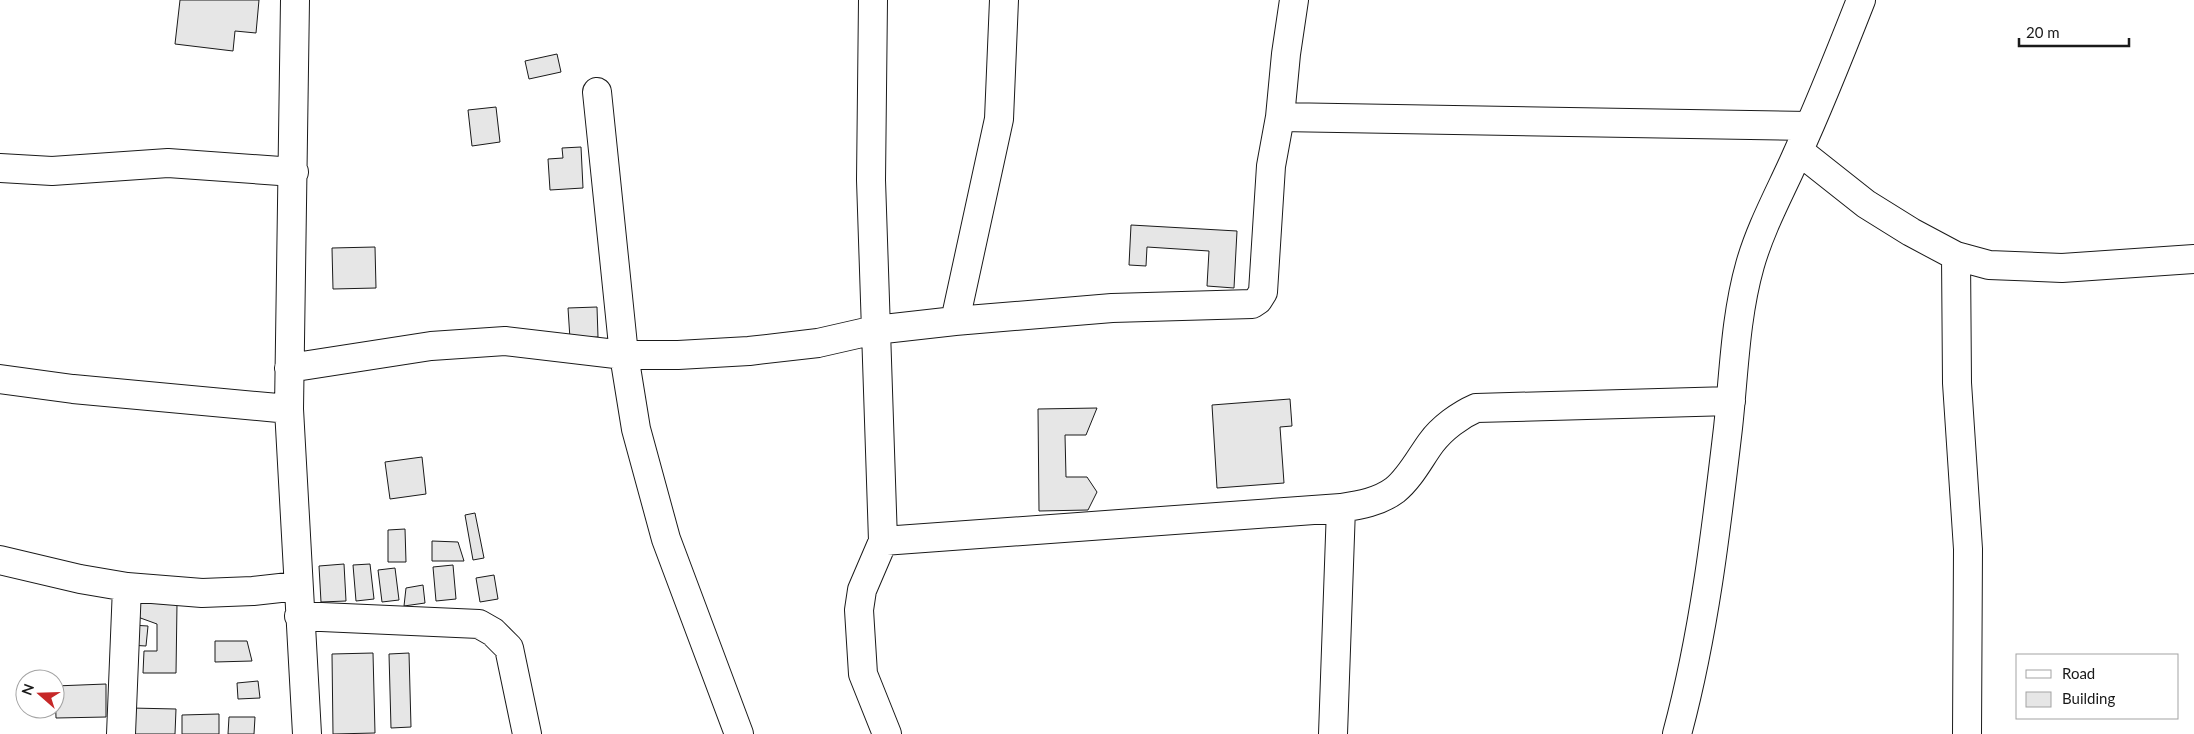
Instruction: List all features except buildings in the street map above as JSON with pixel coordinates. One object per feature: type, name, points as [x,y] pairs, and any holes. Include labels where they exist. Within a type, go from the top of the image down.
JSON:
[{"type":"street","points":[[294,0],[294,172],[289,409],[306,734]]},
{"type":"street","points":[[873,0],[870,180],[883,541],[862,590],[859,610],[864,674],[887,734]]},
{"type":"street","points":[[956,321],[999,119],[1004,0]]},
{"type":"street","points":[[289,368],[431,346],[505,341],[624,355],[678,355],[749,351],[818,343],[875,330],[956,321],[1112,308],[1252,304],[1258,300],[1263,292],[1272,166],[1294,0]]},
{"type":"street","points":[[1677,734],[1689,692],[1715,537],[1731,401],[1738,320],[1750,264],[1768,217],[1799,151],[1861,0]]},
{"type":"street","points":[[597,92],[624,355],[636,429],[666,539],[739,734]]},
{"type":"street","points":[[1280,117],[1809,126]]},
{"type":"street","points":[[1799,151],[1866,204],[1911,232],[1956,256],[1989,266],[2062,268],[2194,259]]},
{"type":"street","points":[[0,168],[52,170],[168,163],[294,172]]},
{"type":"street","points":[[1956,256],[1957,383],[1968,549],[1967,734]]},
{"type":"street","points":[[0,379],[289,409]]},
{"type":"street","points":[[883,541],[1341,508],[1368,504],[1396,489],[1416,465],[1432,441],[1464,413],[1476,408],[1731,401]]},
{"type":"street","points":[[1333,734],[1341,508]]},
{"type":"street","points":[[0,560],[80,579],[127,587],[202,593],[253,591],[298,586]]},
{"type":"street","points":[[121,734],[127,587]]},
{"type":"street","points":[[299,616],[479,624],[493,632],[509,648],[527,734]]}]
